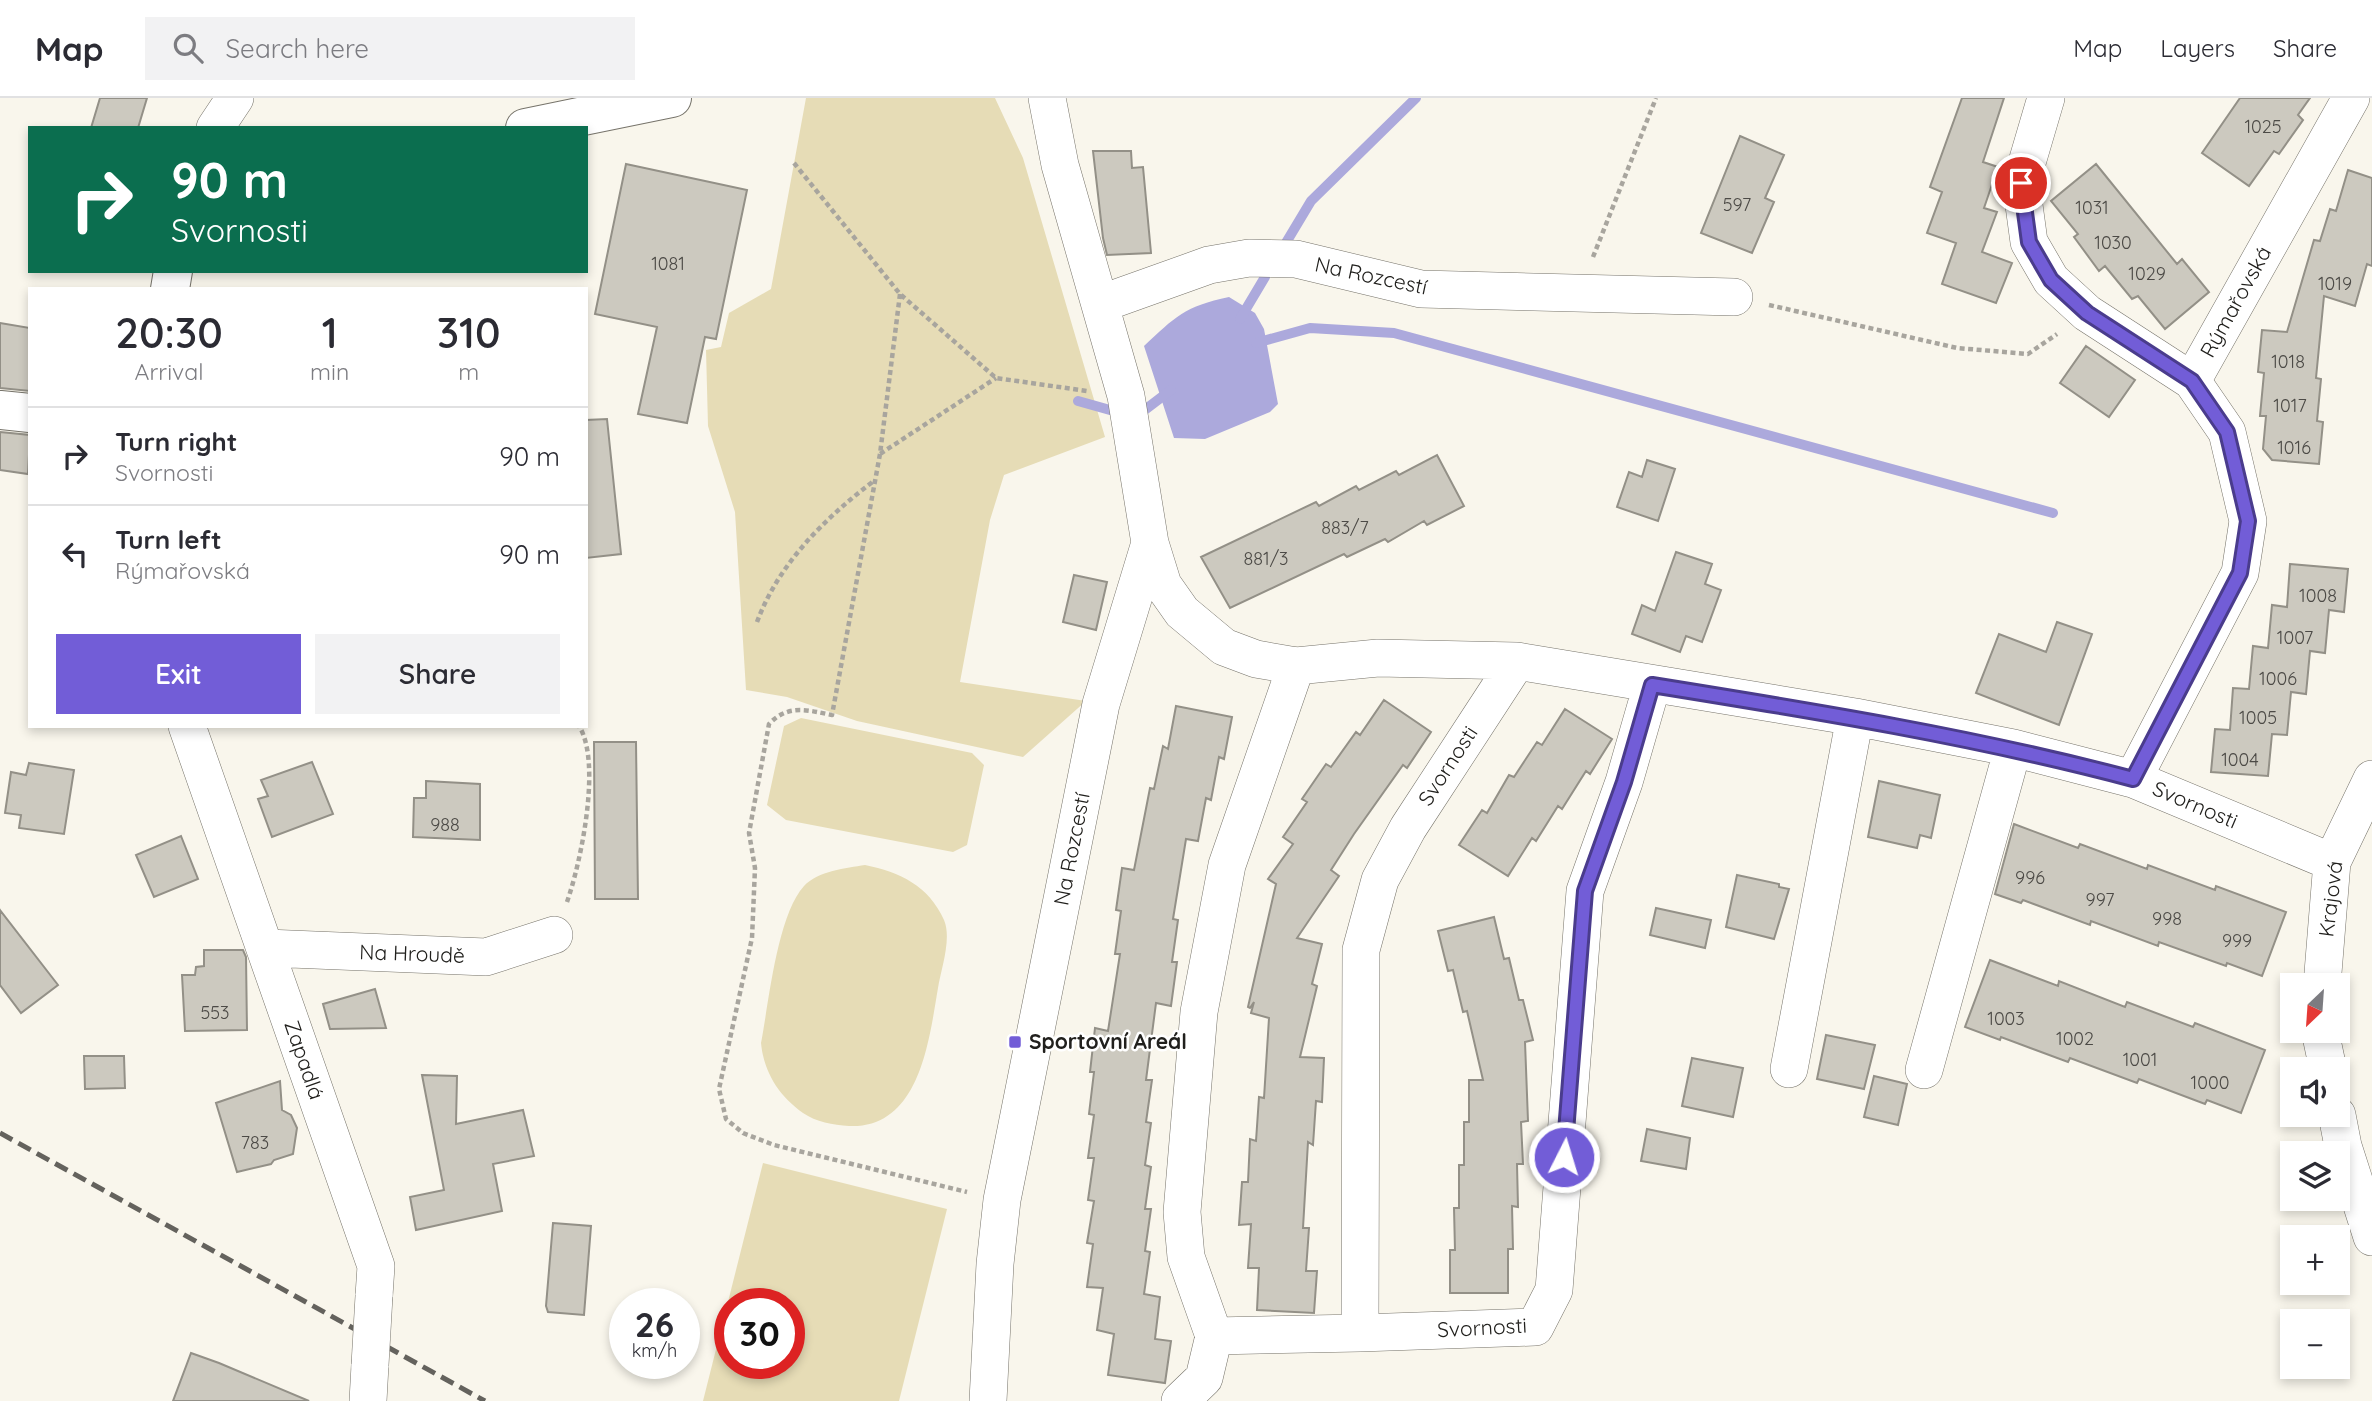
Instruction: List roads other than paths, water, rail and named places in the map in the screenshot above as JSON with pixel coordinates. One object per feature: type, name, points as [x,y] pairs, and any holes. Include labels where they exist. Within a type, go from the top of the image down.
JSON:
[{"type":"street","points":[[216,126],[235,98]]},
{"type":"street","points":[[534,126],[672,98]]},
{"type":"street","name":"Na Rozcestí","points":[[988,1401],[995,1264],[1002,1200],[1101,704],[1150,543],[1125,396],[1060,165],[1046,98]]},
{"type":"street","points":[[2046,98],[2021,183],[2029,242],[2051,280],[2087,313],[2192,381]]},
{"type":"street","name":"Rýmařovská","points":[[2133,779],[2240,573],[2248,521],[2227,432],[2192,381],[2351,98]]},
{"type":"street","name":"Na Rozcestí","points":[[1100,304],[1209,265],[1249,258],[1296,259],[1421,289],[1734,297]]},
{"type":"street","points":[[0,410],[28,413]]},
{"type":"street","name":"Svornosti","points":[[1150,543],[1163,585],[1182,612],[1224,647],[1256,659],[1296,666],[1378,658],[1517,661],[1855,718],[2013,748],[2133,779],[2332,862]]},
{"type":"street","name":"Svornosti","points":[[1360,1333],[1360,950],[1380,880],[1408,828],[1517,661]]},
{"type":"street","points":[[1180,1401],[1205,1378],[1214,1336],[1186,1257],[1182,1212],[1199,1012],[1227,865],[1296,666]]},
{"type":"street","name":"Svornosti","points":[[1214,1336],[1535,1327],[1554,1290],[1585,891],[1624,782],[1652,685]]},
{"type":"street","points":[[1789,1069],[1855,718]]},
{"type":"street","name":"Zapadlá","points":[[188,728],[376,1266],[368,1401]]},
{"type":"street","points":[[1924,1070],[2013,748]]},
{"type":"street","name":"Krajová","points":[[2323,973],[2332,862],[2372,779]]},
{"type":"street","name":"Na Hroudě","points":[[266,948],[486,957],[554,935]]},
{"type":"street","points":[[2339,1127],[2372,1237]]},
{"type":"water","points":[[1229,297],[1255,313],[1264,329],[1278,404],[1270,412],[1205,439],[1174,438],[1144,346],[1182,314],[1202,304]]},
{"type":"waterway","points":[[1284,246],[1311,201],[1416,98]]},
{"type":"waterway","points":[[1240,319],[1265,277]]},
{"type":"waterway","points":[[1256,343],[1310,328],[1394,333],[2053,513]]},
{"type":"waterway","points":[[1142,412],[1171,390]]},
{"type":"waterway","points":[[1078,401],[1110,410]]},
{"type":"railway","points":[[0,1133],[485,1401]]},
{"type":"place","name":"Sportovní Areál","points":[[1015,1042]]}]
